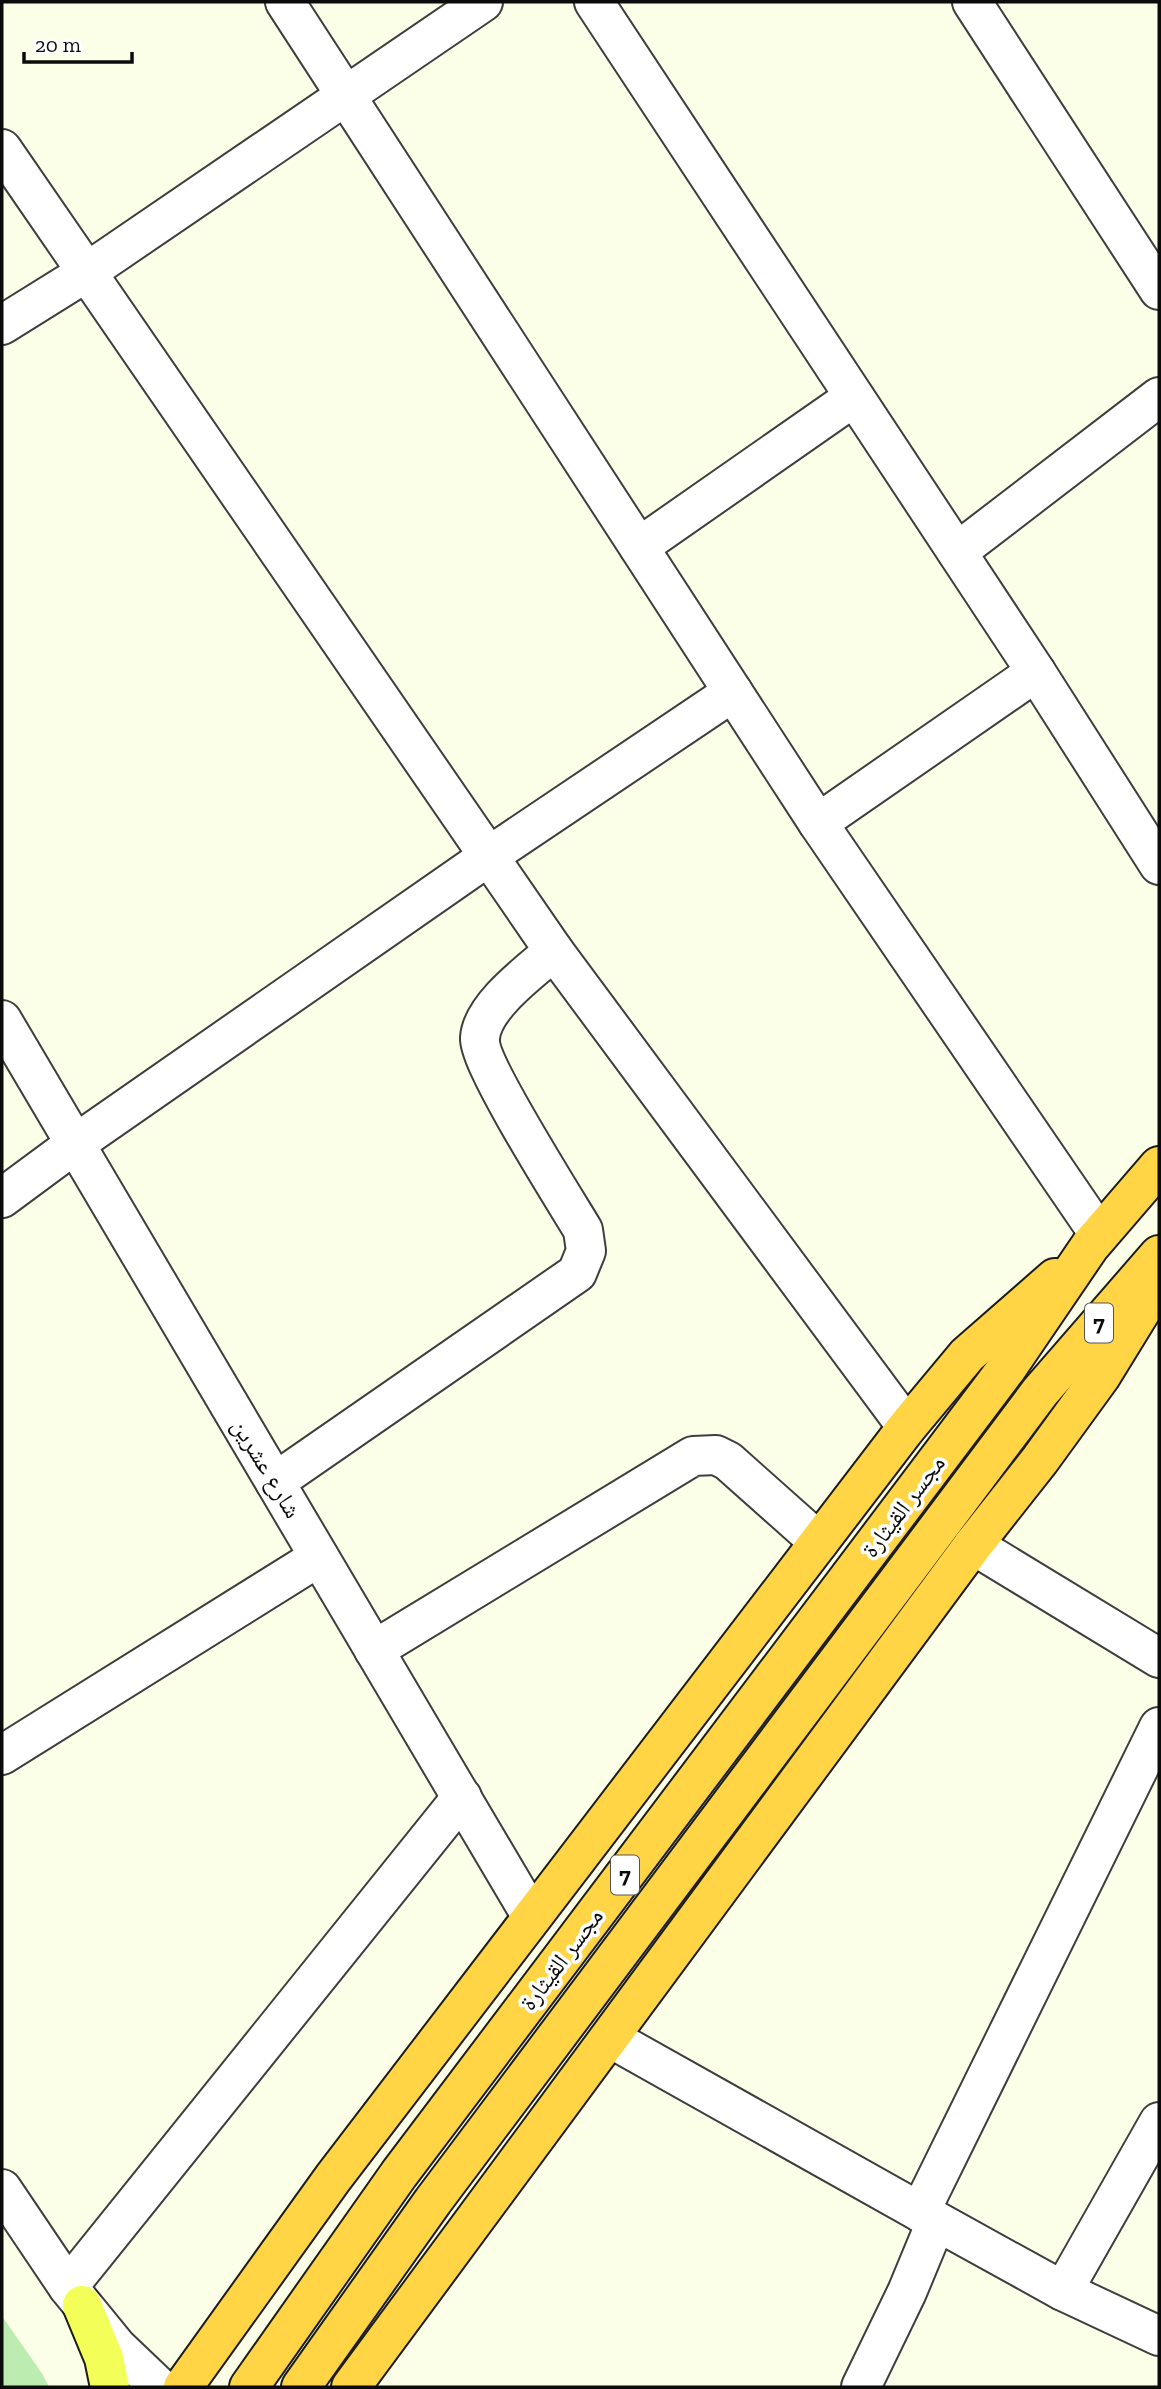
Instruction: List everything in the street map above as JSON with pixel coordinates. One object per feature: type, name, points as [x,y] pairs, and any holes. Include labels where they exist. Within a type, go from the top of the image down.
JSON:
[{"type":"highway","name":"7","points":[[1095,1240],[1159,1166]]},
{"type":"highway","name":"مجسر القيثارة","points":[[249,2387],[399,2174],[1007,1368],[1095,1240]]},
{"type":"highway","points":[[183,2387],[333,2178],[907,1427],[967,1355],[1095,1240]]},
{"type":"highway","name":"مجسر القيثارة","points":[[301,2387],[441,2190],[1040,1392],[1159,1255]]},
{"type":"highway","points":[[351,2387],[973,1545],[1040,1460],[1101,1376],[1159,1282]]},
{"type":"main road","points":[[75,2296],[104,2358],[110,2387]]},
{"type":"street","points":[[285,2],[818,823],[1095,1240]]},
{"type":"street","points":[[2,325],[87,272],[483,2]]},
{"type":"street","points":[[594,2],[1036,672],[1159,865]]},
{"type":"street","points":[[972,2],[1159,290]]},
{"type":"street","points":[[2,149],[554,951],[907,1427]]},
{"type":"street","points":[[639,547],[854,397]]},
{"type":"street","points":[[957,552],[1159,397]]},
{"type":"street","points":[[818,823],[1036,672]]},
{"type":"street","points":[[2,1198],[75,1144],[489,856],[733,692]]},
{"type":"street","points":[[275,1482],[577,1273],[586,1251],[583,1230],[491,1073],[479,1039],[492,1007],[554,951]]},
{"type":"street","name":"شارع عشرين","points":[[2,1020],[532,1917]]},
{"type":"street","points":[[374,1650],[693,1456],[716,1455],[728,1461],[819,1542]]},
{"type":"street","points":[[973,1545],[1159,1658]]},
{"type":"street","points":[[2,1755],[319,1557]]},
{"type":"street","points":[[861,2387],[907,2292],[928,2217],[1159,1727]]},
{"type":"street","points":[[75,2296],[462,1797]]},
{"type":"street","points":[[610,2038],[1063,2291],[1159,2336]]},
{"type":"street","points":[[1063,2291],[1159,2122]]},
{"type":"street","points":[[7,2203],[75,2296],[117,2347],[159,2387]]},
{"type":"green space","points":[[2,2316],[43,2375],[49,2387],[2,2387]]}]
